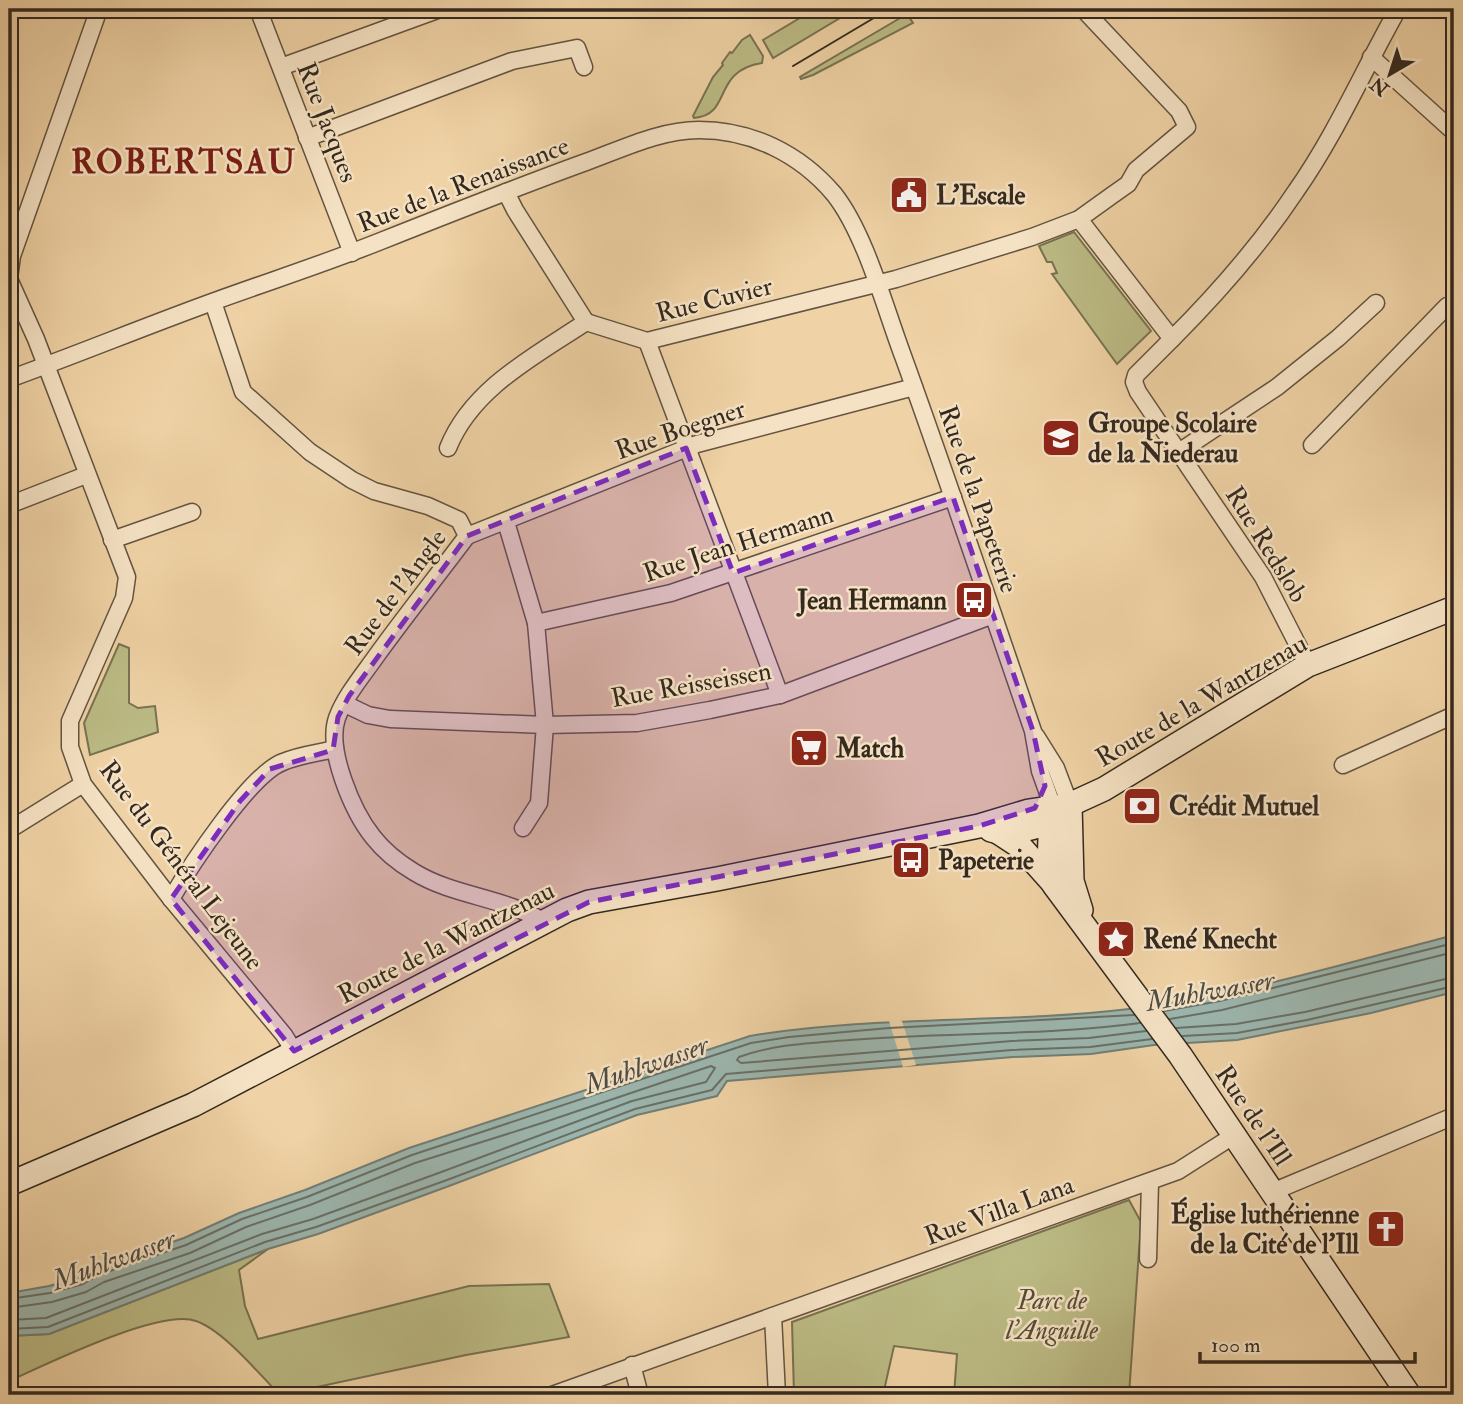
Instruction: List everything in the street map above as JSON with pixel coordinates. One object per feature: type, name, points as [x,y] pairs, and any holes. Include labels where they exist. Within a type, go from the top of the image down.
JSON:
[{"type":"main road","name":"Route de la Wantzenau","points":[[9,1184],[193,1105],[543,921],[589,901],[988,829],[1026,829],[1094,795],[1308,665],[1454,608]]},
{"type":"main road","points":[[1058,812],[1077,820],[1094,795]]},
{"type":"main road","name":"Rue de l'Ill","points":[[1054,885],[1049,866],[1058,812]]},
{"type":"main road","name":"Rue de l'Ill","points":[[1058,812],[1072,881],[1083,918],[1094,939]]},
{"type":"main road","name":"Rue de l'Ill","points":[[988,829],[1026,852],[1054,885],[1180,1055],[1409,1395]]},
{"type":"street","points":[[46,365],[9,279],[12,256],[100,9]]},
{"type":"street","name":"Rue Jacques","points":[[258,9],[352,253]]},
{"type":"street","points":[[281,67],[422,12],[440,9]]},
{"type":"street","name":"Rue Cuvier","points":[[586,322],[647,341],[943,265],[1079,219],[1128,184],[1136,170],[1187,127],[1179,111],[1083,9]]},
{"type":"street","points":[[1079,219],[1172,339],[1243,263],[1297,191],[1328,140],[1398,9]]},
{"type":"street","points":[[307,138],[512,61],[577,48],[584,67]]},
{"type":"street","points":[[1371,57],[1454,132]]},
{"type":"street","name":"Rue de la Renaissance","points":[[9,379],[352,253],[506,191],[665,135],[702,130],[741,135],[781,150],[802,163],[827,188],[853,225],[877,283]]},
{"type":"street","points":[[448,448],[456,429],[489,390],[514,369],[586,322],[515,211],[506,191]]},
{"type":"street","name":"Rue de la Papeterie","points":[[877,283],[1033,731],[1051,758],[1058,812]]},
{"type":"street","name":"Rue de l'Angle","points":[[213,302],[243,392],[310,452],[374,491],[428,506],[459,520],[467,536],[401,622],[345,704],[334,731],[335,749],[360,817],[373,837],[398,861],[426,879],[515,907],[543,921]]},
{"type":"street","points":[[1179,452],[1277,387],[1338,338],[1376,303]]},
{"type":"street","points":[[1312,445],[1447,306],[1454,306]]},
{"type":"street","name":"Rue Redslob","points":[[1172,339],[1136,376],[1134,382],[1138,392],[1263,577],[1308,665]]},
{"type":"street","points":[[647,341],[780,695]]},
{"type":"street","name":"Rue du Général Lejeune","points":[[46,365],[127,577],[124,598],[70,721],[70,747],[83,784],[171,900],[288,1040],[294,1051]]},
{"type":"street","name":"Rue Boegner","points":[[467,536],[686,448],[914,387]]},
{"type":"street","points":[[9,505],[86,475]]},
{"type":"street","name":"Rue Jean Hermann","points":[[536,623],[671,593],[953,497]]},
{"type":"street","points":[[112,540],[192,512]]},
{"type":"street","points":[[506,522],[536,623],[545,725],[539,803],[523,828]]},
{"type":"street","name":"Rue Reisseissen","points":[[345,704],[368,715],[390,719],[545,725],[637,723],[780,695],[993,615]]},
{"type":"street","points":[[1343,765],[1454,715]]},
{"type":"street","points":[[171,900],[187,872],[220,826],[270,769],[282,762],[335,749]]},
{"type":"street","points":[[9,830],[83,784]]},
{"type":"street","points":[[1272,1192],[1454,1116]]},
{"type":"street","name":"Rue Villa Lana","points":[[552,1395],[1150,1182],[1178,1171],[1234,1136]]},
{"type":"street","points":[[1148,1259],[1150,1182]]},
{"type":"street","points":[[773,1316],[777,1395]]},
{"type":"street","points":[[632,1365],[640,1395]]},
{"type":"highlighted area","points":[[686,448],[733,573],[953,497],[1033,731],[1045,786],[1035,808],[979,826],[589,902],[294,1051],[171,899],[240,801],[270,769],[333,750],[338,717],[349,696],[467,536]]},
{"type":"green space","points":[[815,9],[855,9],[773,58],[763,40]]},
{"type":"green space","points":[[907,14],[913,23],[801,79],[800,77]]},
{"type":"green space","points":[[750,35],[763,56],[762,63],[735,75],[714,109],[706,115],[694,118],[722,63],[742,40]]},
{"type":"green space","points":[[1074,232],[1151,331],[1117,364],[1052,274],[1057,273],[1052,262],[1047,262],[1039,246]]},
{"type":"green space","points":[[119,644],[129,648],[129,703],[138,708],[155,706],[158,732],[90,755],[84,723]]},
{"type":"green space","name":"Parc de l'Anguille","points":[[1129,1200],[1141,1222],[1129,1395],[954,1395],[957,1354],[894,1346],[883,1395],[794,1395],[792,1322]]},
{"type":"green space","points":[[268,1249],[239,1270],[245,1306],[258,1339],[469,1286],[549,1284],[569,1337],[466,1355],[280,1395],[218,1333],[196,1321],[179,1319],[131,1330],[103,1340],[9,1381],[9,1336],[49,1334]]},
{"type":"water","points":[[1454,935],[1454,992],[1371,1013],[1237,1040],[1154,1045],[1091,1054],[1013,1057],[727,1081],[717,1096],[637,1115],[318,1234],[268,1249],[49,1334],[9,1336],[9,1293],[81,1277],[97,1268],[184,1238],[239,1213],[409,1148],[750,1036],[844,1025],[1034,1017],[1129,1009],[1211,996],[1293,978]]},
{"type":"pier","points":[[889,1021],[902,1021],[916,1065],[903,1067]]},
{"type":"tram line","points":[[793,66],[889,9]]},
{"type":"place","name":"L’Escale","points":[[909,195]]},
{"type":"place","name":"Groupe Scolaire de la Niederau","points":[[1061,438]]},
{"type":"place","name":"Jean Hermann","points":[[974,600]]},
{"type":"place","name":"Match","points":[[809,748]]},
{"type":"place","name":"Crédit Mutuel","points":[[1142,806]]},
{"type":"place","name":"Papeterie","points":[[911,860]]},
{"type":"place","name":"René Knecht","points":[[1116,939]]},
{"type":"place","name":"Église luthérienne de la Cité de l'Ill","points":[[1386,1229]]},
{"type":"district","name":"ROBERTSAU","points":[[184,161]]},
{"type":"water label","name":"Muhlwasser","points":[[1210,990]]},
{"type":"water label","name":"Muhlwasser","points":[[646,1064]]},
{"type":"water label","name":"Muhlwasser","points":[[113,1259]]}]
